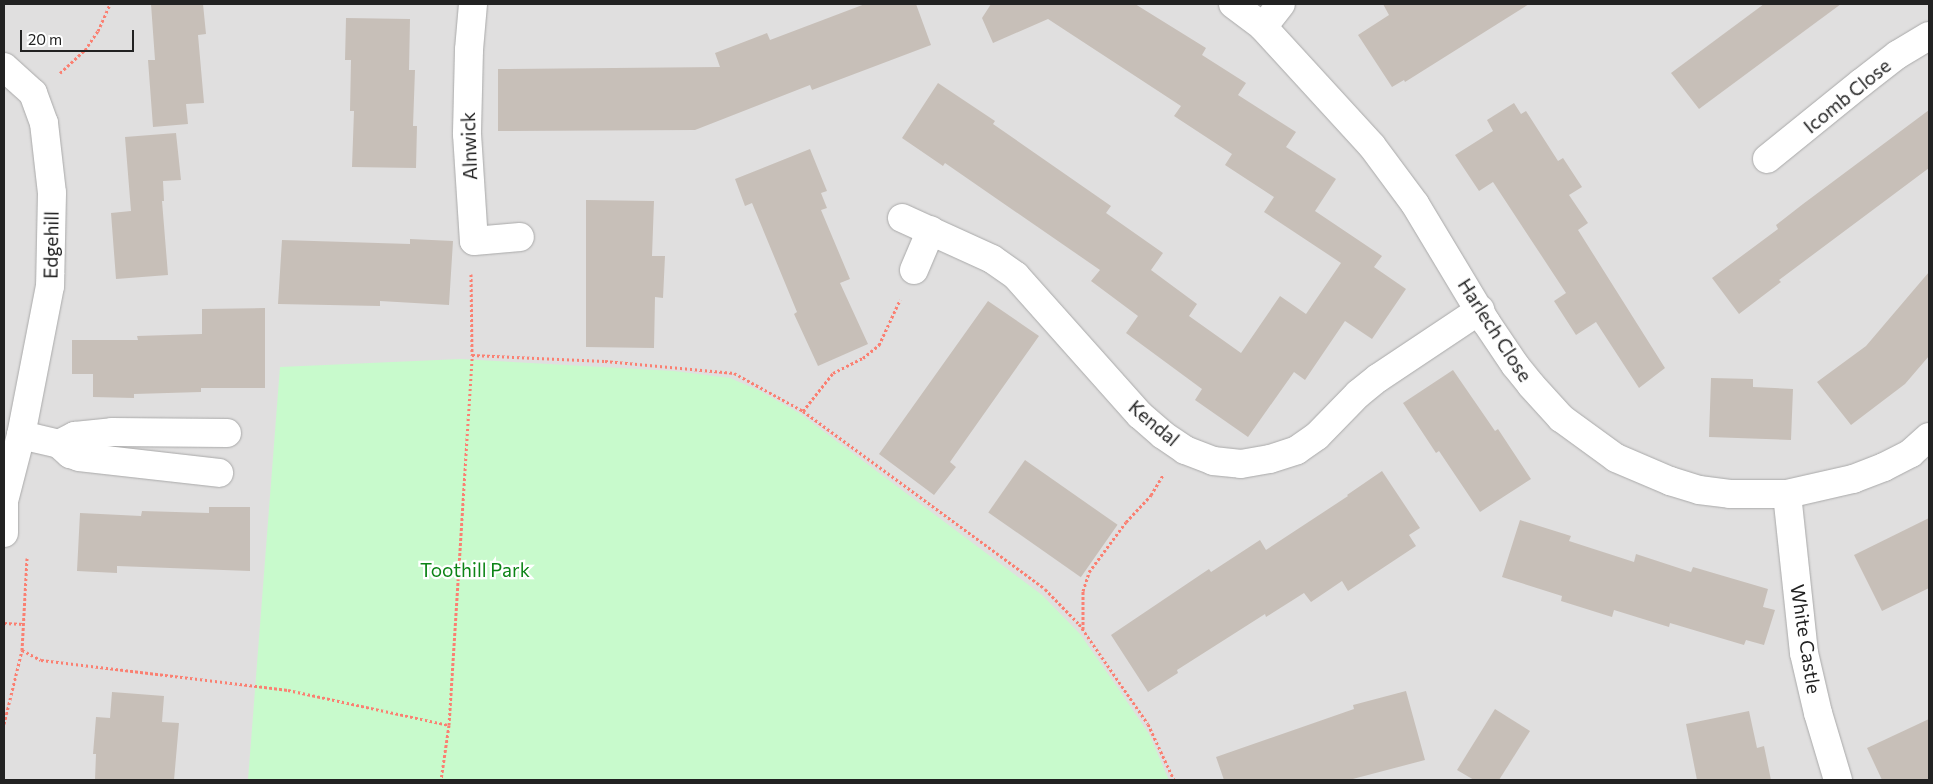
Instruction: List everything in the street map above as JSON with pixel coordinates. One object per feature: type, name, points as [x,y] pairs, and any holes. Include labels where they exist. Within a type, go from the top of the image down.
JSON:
[{"type":"street","name":"Alnwick","points":[[473,4],[469,50],[467,134],[474,241]]},
{"type":"street","name":"Harlech Close","points":[[1233,4],[1263,27],[1372,146],[1415,204],[1480,310],[1530,385],[1561,418],[1616,458],[1670,481],[1699,490],[1730,494],[1787,494],[1853,479],[1884,467],[1911,453],[1929,437]]},
{"type":"street","points":[[1263,27],[1281,4]]},
{"type":"street","name":"Icomb Close","points":[[1767,159],[1868,77],[1897,55],[1929,36]]},
{"type":"street","name":"Edgehill","points":[[4,67],[33,93],[44,123],[52,194],[50,286],[21,435],[4,501],[4,533]]},
{"type":"street","name":"Kendal","points":[[902,218],[992,259],[1016,276],[1140,415],[1177,445],[1213,460],[1241,464],[1270,459],[1297,450],[1317,436],[1338,413],[1372,384],[1480,310]]},
{"type":"street","points":[[914,270],[931,230]]},
{"type":"street","points":[[474,241],[520,237]]},
{"type":"street","points":[[59,444],[75,436],[112,432],[226,433]]},
{"type":"street","points":[[21,435],[59,444],[70,454],[79,457],[219,472]]},
{"type":"street","name":"White Castle","points":[[1787,494],[1804,653],[1818,713],[1838,780]]},
{"type":"path","points":[[33,93],[86,50],[98,31],[110,4]]},
{"type":"path","points":[[441,780],[449,725],[472,355],[470,285],[474,241]]},
{"type":"path","points":[[803,411],[834,373],[863,358],[880,345],[914,270]]},
{"type":"path","points":[[472,355],[606,361],[734,373],[803,411],[1045,589],[1083,630],[1148,724],[1174,780]]},
{"type":"path","points":[[1083,630],[1083,591],[1089,572],[1126,522],[1151,495],[1162,478],[1177,445]]},
{"type":"path","points":[[4,533],[27,545],[22,650],[4,724]]},
{"type":"path","points":[[4,623],[24,624]]},
{"type":"path","points":[[22,650],[41,660],[288,690],[449,725]]},
{"type":"shaded area","points":[[4,4],[1929,4],[1929,780],[4,780]]},
{"type":"green space","name":"Toothill Park","points":[[460,359],[674,371],[730,378],[760,391],[799,413],[1042,595],[1080,634],[1115,684],[1149,734],[1169,780],[248,780],[280,367]]},
{"type":"building","points":[[151,4],[203,4],[206,34],[198,35],[204,103],[186,104],[188,124],[153,127],[148,60],[155,60]]},
{"type":"building","points":[[865,4],[916,4],[931,45],[812,90],[810,85],[695,130],[498,131],[498,69],[720,67],[715,53],[767,33],[770,40]]},
{"type":"building","points":[[991,4],[1135,4],[1206,48],[1202,55],[1246,83],[1238,95],[1296,132],[1286,147],[1336,179],[1315,211],[1382,256],[1374,267],[1406,289],[1372,339],[1345,321],[1305,380],[1294,372],[1248,437],[1195,400],[1202,389],[1126,333],[1138,316],[1091,281],[1100,270],[945,163],[943,166],[902,138],[938,83],[995,121],[993,124],[1111,206],[1106,213],[1163,253],[1151,270],[1197,304],[1189,316],[1241,353],[1280,296],[1306,314],[1341,263],[1264,212],[1274,197],[1225,165],[1232,154],[1174,116],[1181,106],[1048,19],[993,43],[982,18]]},
{"type":"building","points":[[1383,4],[1529,4],[1405,82],[1404,80],[1392,87],[1358,35],[1389,15]]},
{"type":"building","points":[[1764,4],[1841,4],[1699,109],[1671,73]]},
{"type":"building","points":[[346,18],[410,19],[409,70],[415,70],[413,126],[417,126],[416,168],[352,167],[354,111],[350,111],[351,60],[345,60]]},
{"type":"building","points":[[1514,103],[1521,114],[1526,111],[1558,161],[1563,158],[1582,187],[1569,195],[1588,223],[1578,230],[1665,368],[1639,388],[1596,322],[1576,335],[1554,301],[1566,293],[1493,182],[1479,191],[1455,155],[1493,131],[1487,120]]},
{"type":"building","points":[[1929,110],[1929,168],[1779,280],[1781,282],[1739,314],[1712,278],[1778,229],[1776,225],[1803,204]]},
{"type":"building","points":[[176,133],[181,180],[163,181],[164,201],[162,201],[168,275],[116,279],[111,213],[131,211],[125,137]]},
{"type":"building","points":[[810,149],[827,191],[821,193],[827,208],[821,210],[850,279],[840,283],[868,344],[818,366],[794,314],[797,312],[752,203],[745,206],[735,179]]},
{"type":"building","points":[[586,200],[654,201],[652,256],[665,256],[663,298],[655,297],[654,348],[586,347]]},
{"type":"building","points":[[410,239],[453,241],[449,305],[380,301],[380,306],[278,304],[282,240],[410,244]]},
{"type":"building","points":[[1929,272],[1929,356],[1905,384],[1851,425],[1817,382],[1866,346]]},
{"type":"building","points":[[988,301],[1039,336],[950,462],[956,467],[934,495],[879,454]]},
{"type":"building","points":[[265,308],[265,388],[201,388],[201,392],[134,394],[134,398],[93,397],[93,374],[72,374],[72,340],[138,340],[137,336],[202,334],[202,309]]},
{"type":"building","points":[[1453,370],[1495,431],[1498,429],[1531,479],[1480,512],[1439,451],[1436,453],[1403,403]]},
{"type":"building","points":[[1711,378],[1753,379],[1753,387],[1793,389],[1791,440],[1709,437]]},
{"type":"building","points":[[1025,460],[1118,525],[1081,577],[988,512]]},
{"type":"building","points":[[1382,471],[1420,528],[1409,535],[1416,546],[1348,591],[1342,581],[1311,602],[1304,593],[1266,617],[1265,614],[1177,670],[1178,673],[1148,692],[1111,635],[1209,569],[1211,572],[1260,540],[1266,550],[1348,496]]},
{"type":"building","points":[[209,507],[250,507],[250,571],[117,566],[117,573],[77,571],[80,513],[141,516],[142,511],[209,513]]},
{"type":"building","points":[[1929,518],[1929,588],[1882,611],[1854,555]]},
{"type":"building","points":[[1520,520],[1571,536],[1569,541],[1634,562],[1636,554],[1691,572],[1693,567],[1768,589],[1763,607],[1775,610],[1764,645],[1746,640],[1744,645],[1670,623],[1669,627],[1614,610],[1612,617],[1561,601],[1562,596],[1502,577]]},
{"type":"building","points":[[1406,691],[1425,760],[1349,780],[1224,780],[1216,757],[1354,709],[1353,705]]},
{"type":"building","points":[[112,692],[164,696],[162,722],[179,723],[174,780],[95,780],[96,754],[93,754],[96,717],[110,718]]},
{"type":"building","points":[[1495,709],[1530,731],[1499,780],[1474,780],[1457,770]]},
{"type":"building","points":[[1749,711],[1757,748],[1764,746],[1771,780],[1697,780],[1686,724]]},
{"type":"building","points":[[1929,719],[1929,780],[1882,780],[1867,748]]}]
